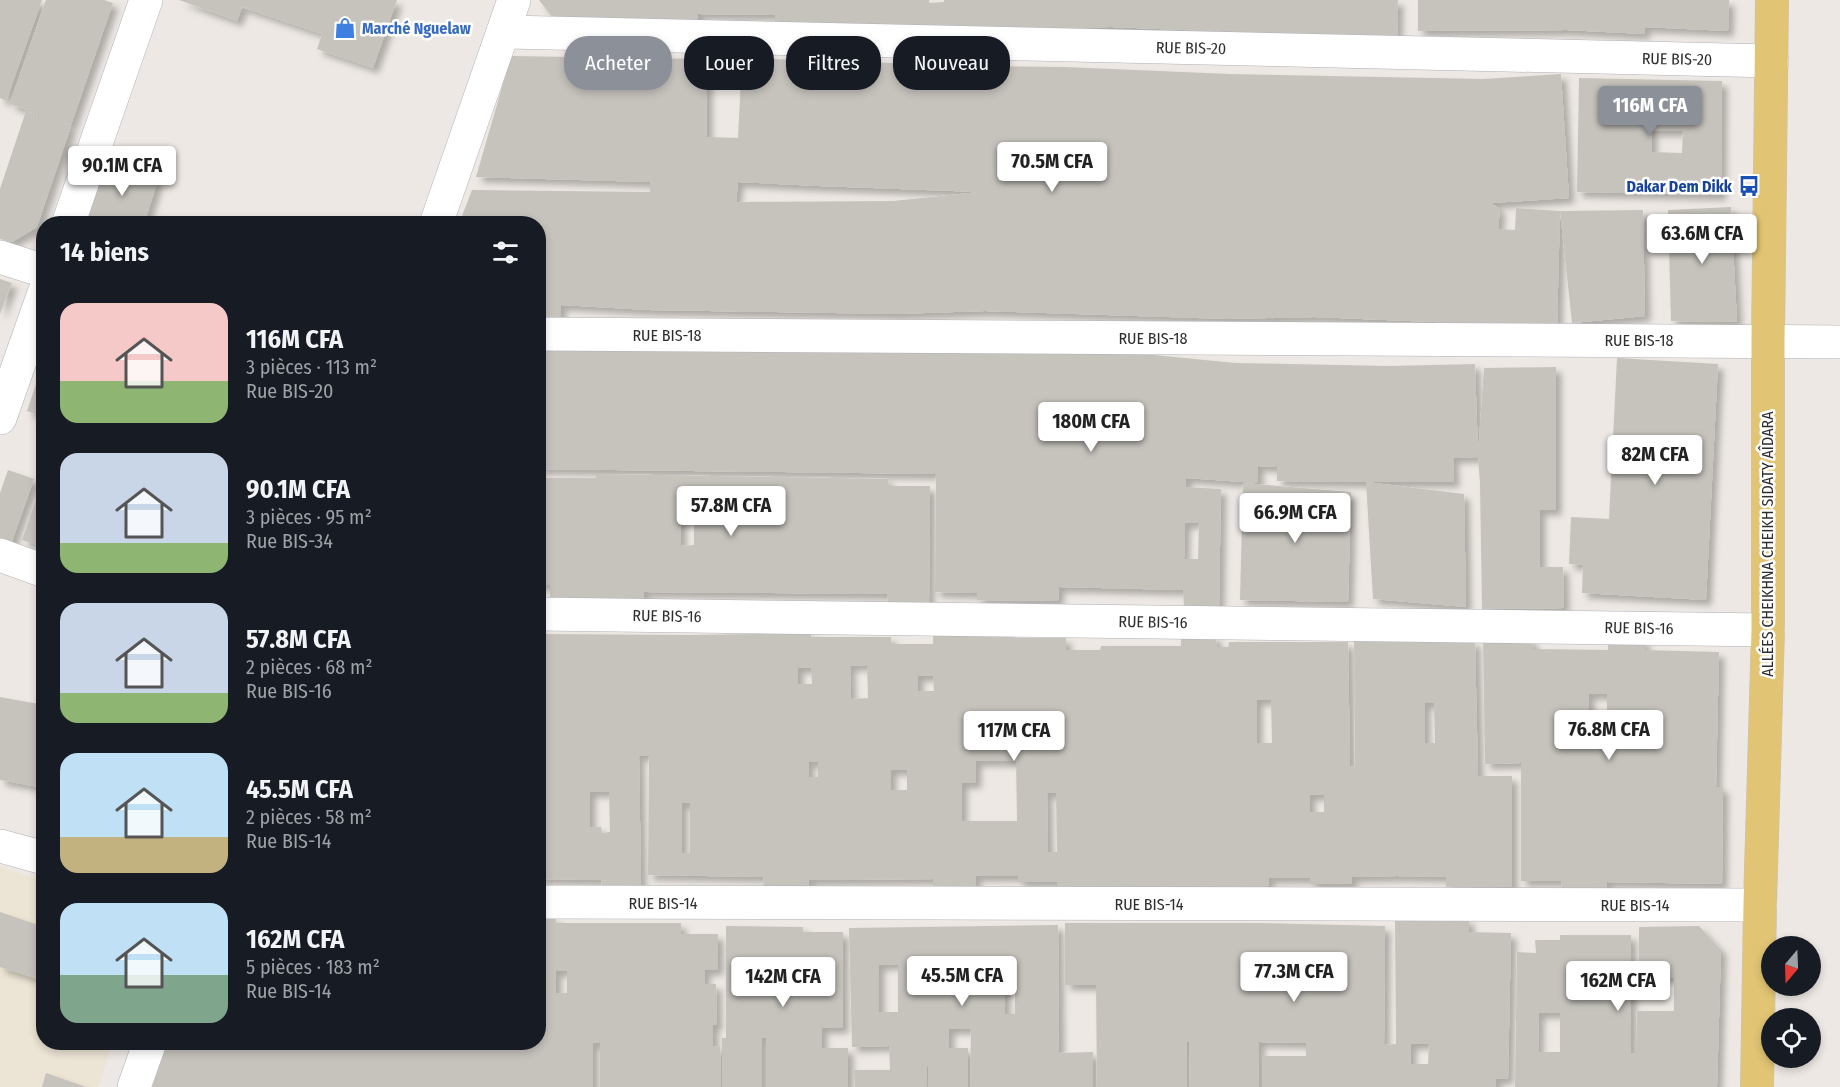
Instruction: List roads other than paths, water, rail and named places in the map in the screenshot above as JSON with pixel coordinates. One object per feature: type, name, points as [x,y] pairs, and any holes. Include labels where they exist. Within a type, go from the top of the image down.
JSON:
[{"type":"main road","name":"ALLÉES CHEIKHNA CHEIKH SIDATY AÎDARA","points":[[1757,1087],[1768,630],[1768,341],[1772,0]]},
{"type":"street","points":[[439,216],[514,0]]},
{"type":"street","points":[[70,216],[137,2]]},
{"type":"street","name":"RUE BIS-20","points":[[503,32],[1772,61]]},
{"type":"street","points":[[0,256],[36,268]]},
{"type":"street","points":[[0,418],[36,316]]},
{"type":"street","name":"RUE BIS-18","points":[[546,334],[1840,342]]},
{"type":"street","points":[[0,555],[36,568]]},
{"type":"street","name":"RUE BIS-16","points":[[546,614],[1768,630]]},
{"type":"street","points":[[0,846],[36,856]]},
{"type":"street","name":"RUE BIS-14","points":[[546,903],[1760,905]]},
{"type":"street","points":[[134,1087],[147,1050]]},
{"type":"place","name":"Marché Nguelaw","points":[[345,28]]},
{"type":"place","name":"Dakar Dem Dikk","points":[[1749,186]]}]
